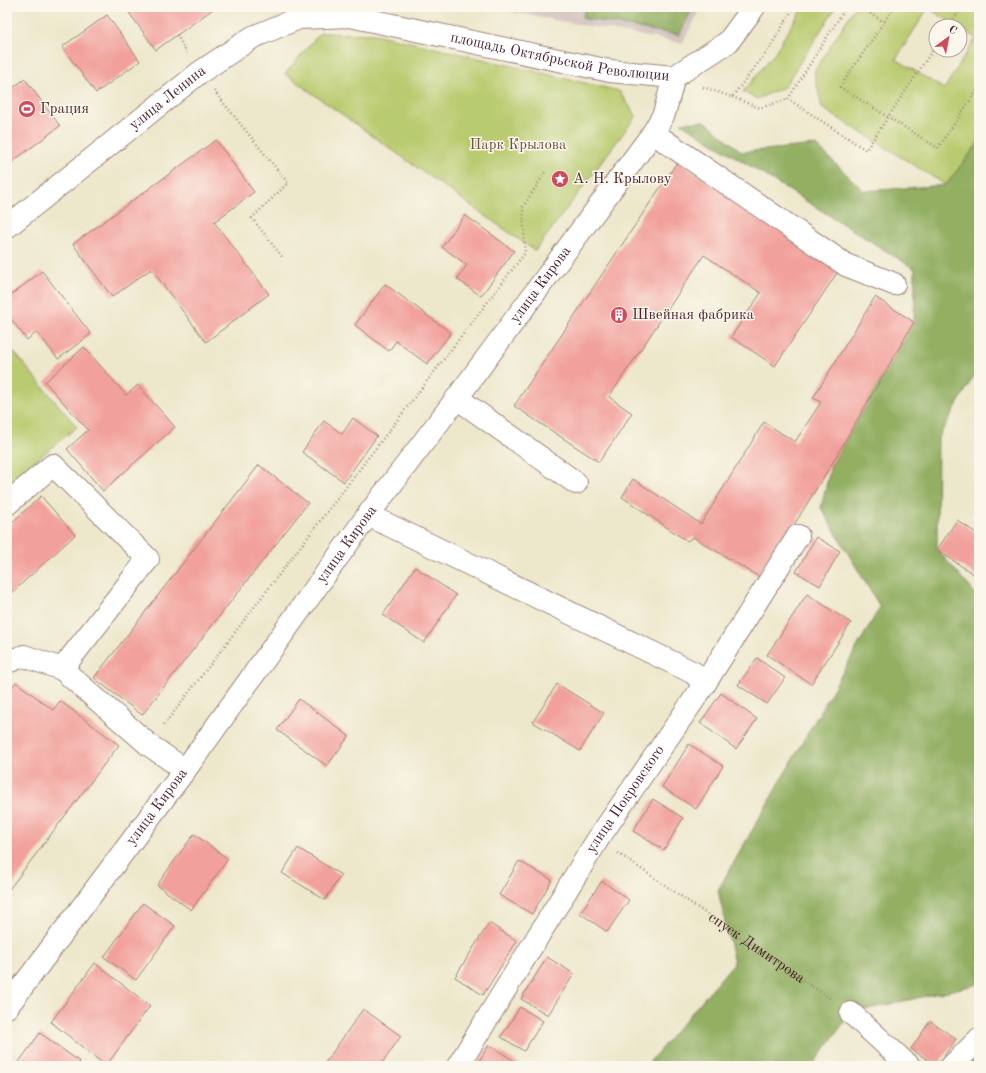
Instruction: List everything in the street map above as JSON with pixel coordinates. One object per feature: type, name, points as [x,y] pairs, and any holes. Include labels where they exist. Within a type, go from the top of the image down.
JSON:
[{"type":"street","name":"площадь Октябрьской Революции","points":[[350,12],[610,71],[674,77],[728,42],[754,7]]},
{"type":"street","name":"улица Ленина","points":[[7,227],[199,73],[253,37],[298,18],[350,12]]},
{"type":"street","name":"улица Кирова","points":[[7,1007],[185,770],[368,515],[457,398],[653,133],[664,114],[674,77]]},
{"type":"street","points":[[653,133],[846,265],[894,284]]},
{"type":"street","points":[[457,398],[576,482]]},
{"type":"street","points":[[7,504],[53,465],[148,559],[62,669]]},
{"type":"street","points":[[368,515],[694,673],[704,685]]},
{"type":"street","name":"улица Покровского","points":[[458,1066],[598,839],[704,685],[798,536]]},
{"type":"street","points":[[7,662],[24,656],[62,669],[148,745],[185,770]]},
{"type":"street","points":[[851,1012],[909,1066]]},
{"type":"street","points":[[952,1066],[979,1039]]},
{"type":"path","points":[[732,97],[769,49],[794,7]]},
{"type":"path","points":[[674,77],[760,108],[788,99],[846,7]]},
{"type":"path","points":[[860,7],[884,22]]},
{"type":"path","points":[[894,7],[840,87],[938,148],[979,87]]},
{"type":"path","points":[[954,18],[962,7]]},
{"type":"path","points":[[788,99],[866,150],[928,57]]},
{"type":"path","points":[[199,73],[288,183],[252,218],[283,258]]},
{"type":"path","points":[[148,745],[525,253],[523,207],[546,171]]},
{"type":"path","name":"спуск Димитрова","points":[[598,839],[851,1012]]},
{"type":"shaded area","points":[[483,7],[702,7],[682,43]]},
{"type":"green space","points":[[586,7],[693,7],[679,35],[582,18]]},
{"type":"green space","points":[[803,7],[836,7],[784,87],[757,99],[743,92],[773,55]]},
{"type":"green space","points":[[855,7],[979,7],[979,142],[946,185],[822,108],[814,72]]},
{"type":"green space","name":"Парк Крылова","points":[[320,33],[375,34],[619,91],[636,116],[535,251],[285,74]]},
{"type":"green space","points":[[705,121],[742,152],[816,145],[864,191],[946,185],[979,142],[979,367],[938,438],[937,549],[979,598],[979,984],[851,1013],[812,1066],[646,1066],[734,963],[718,890],[880,607],[821,508],[831,465],[914,321],[915,269],[681,123]]},
{"type":"green space","points":[[7,344],[77,427],[7,484]]},
{"type":"building","points":[[125,7],[216,7],[156,50]]},
{"type":"building","points":[[107,15],[140,61],[96,93],[62,47]]},
{"type":"building","name":"Грация","points":[[25,79],[60,126],[12,162],[7,155],[7,92]]},
{"type":"building","points":[[216,140],[254,192],[214,222],[269,294],[206,342],[151,269],[112,297],[73,244]]},
{"type":"building","name":"Швейная фабрика","points":[[678,161],[839,270],[775,366],[731,337],[761,293],[704,255],[609,397],[632,413],[599,462],[514,406]]},
{"type":"building","points":[[465,215],[514,251],[481,296],[457,279],[467,265],[442,247]]},
{"type":"building","points":[[42,271],[91,334],[58,359],[37,332],[27,340],[7,314],[7,298]]},
{"type":"building","points":[[385,284],[451,333],[427,364],[396,341],[389,351],[355,325]]},
{"type":"building","points":[[875,297],[914,322],[831,465],[761,578],[693,537],[687,541],[622,497],[633,479],[701,524],[764,422],[795,442],[821,402],[813,398]]},
{"type":"building","points":[[84,347],[126,395],[138,385],[175,427],[103,491],[67,449],[88,430],[45,382]]},
{"type":"building","points":[[353,418],[377,436],[344,482],[302,452],[324,421],[342,434]]},
{"type":"building","points":[[259,465],[308,503],[142,715],[94,678]]},
{"type":"building","points":[[41,496],[75,535],[7,597],[7,527]]},
{"type":"building","points":[[957,520],[979,535],[979,569],[975,575],[937,550]]},
{"type":"building","points":[[816,537],[840,551],[820,586],[796,572]]},
{"type":"building","points":[[415,567],[456,595],[424,643],[383,615]]},
{"type":"building","points":[[807,594],[851,623],[811,684],[767,655]]},
{"type":"building","points":[[757,658],[785,678],[767,704],[738,685]]},
{"type":"building","points":[[16,682],[53,710],[60,701],[119,745],[7,892],[7,694]]},
{"type":"building","points":[[557,684],[604,713],[580,751],[533,722]]},
{"type":"building","points":[[721,693],[757,719],[736,749],[700,723]]},
{"type":"building","points":[[299,699],[349,736],[327,766],[277,730]]},
{"type":"building","points":[[689,744],[723,766],[696,809],[662,787]]},
{"type":"building","points":[[653,799],[683,818],[664,850],[633,831]]},
{"type":"building","points":[[194,834],[228,859],[191,910],[157,885]]},
{"type":"building","points":[[298,848],[341,875],[325,900],[282,873]]},
{"type":"building","points":[[519,861],[552,880],[532,914],[499,895]]},
{"type":"building","points":[[602,881],[629,900],[607,932],[580,913]]},
{"type":"building","points":[[143,903],[175,926],[136,980],[104,957]]},
{"type":"building","points":[[489,923],[517,941],[483,995],[455,977]]},
{"type":"building","points":[[547,957],[574,974],[548,1015],[521,999]]},
{"type":"building","points":[[95,963],[150,1006],[106,1066],[51,1022]]},
{"type":"building","points":[[520,1007],[543,1021],[524,1051],[501,1037]]},
{"type":"building","points":[[363,1009],[401,1036],[380,1066],[323,1066]]},
{"type":"building","points":[[930,1021],[956,1039],[937,1066],[911,1049]]},
{"type":"building","points":[[40,1033],[80,1062],[77,1066],[16,1066]]},
{"type":"building","points":[[489,1045],[521,1065],[476,1066]]},
{"type":"building","points":[[972,1059],[979,1065],[979,1066],[966,1066]]},
{"type":"place","name":"Грация","points":[[27,109]]},
{"type":"place","name":"А. Н. Крылову","points":[[560,179]]},
{"type":"place","name":"Швейная фабрика","points":[[619,315]]}]
